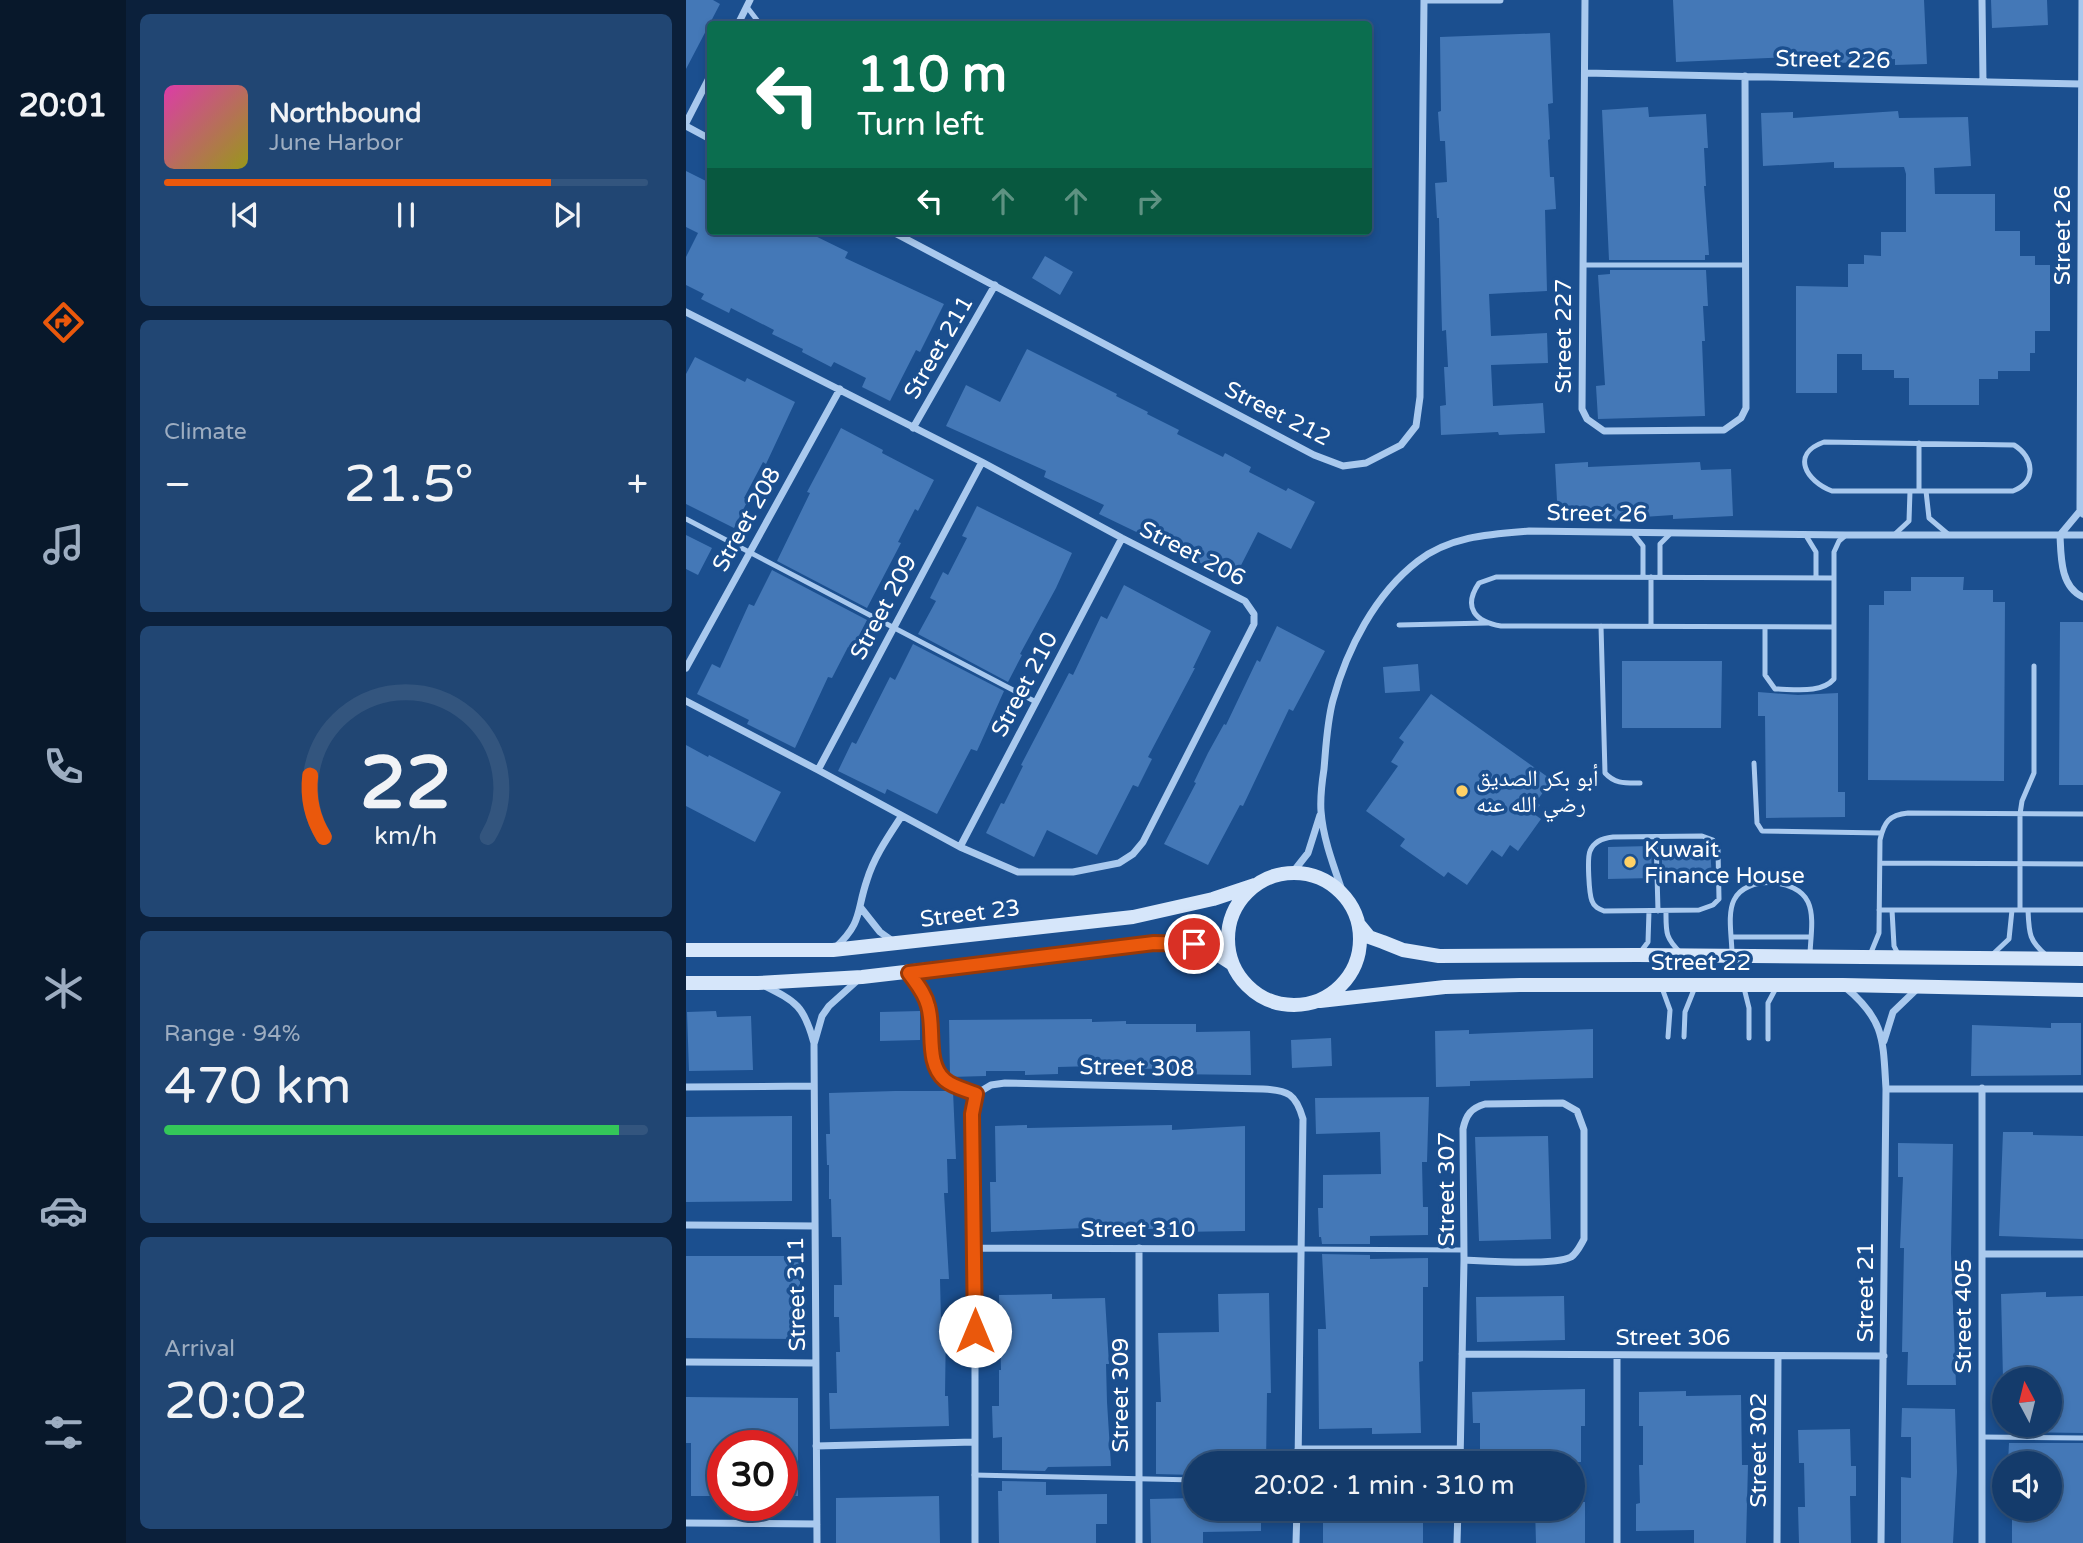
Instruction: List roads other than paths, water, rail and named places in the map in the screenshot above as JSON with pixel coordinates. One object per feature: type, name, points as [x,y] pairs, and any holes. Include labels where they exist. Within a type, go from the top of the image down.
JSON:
[{"type":"street","points":[[1424,0],[1500,0]]},
{"type":"street","name":"Street 212","points":[[899,235],[1314,455],[1343,466],[1366,463],[1401,445],[1416,426],[1420,397],[1424,0]]},
{"type":"street","name":"Street 227","points":[[1585,0],[1582,409],[1587,419],[1604,431],[1724,430],[1741,418],[1746,408],[1745,76]]},
{"type":"street","points":[[1982,0],[1983,82]]},
{"type":"street","name":"Street 26","points":[[2060,535],[2082,513],[2082,0]]},
{"type":"street","points":[[740,21],[749,4]]},
{"type":"street","name":"Street 226","points":[[1585,73],[2081,84]]},
{"type":"street","points":[[707,84],[686,125],[707,137]]},
{"type":"street","name":"Street 211","points":[[913,428],[995,285]]},
{"type":"street","name":"Street 206","points":[[686,701],[960,847],[1018,872],[1073,872],[1119,863],[1133,854],[1143,842],[1254,624],[1254,614],[1245,601],[1122,538],[982,461],[687,315]]},
{"type":"street","name":"Street 208","points":[[686,667],[841,389]]},
{"type":"street","name":"Street 209","points":[[818,770],[982,461]]},
{"type":"street","name":"Street 26","points":[[1293,872],[1308,853],[1321,811],[1326,740],[1333,701],[1350,654],[1369,615],[1393,585],[1418,560],[1451,543],[1481,535],[1529,531],[2083,535]]},
{"type":"street","points":[[2060,535],[2061,559],[2068,584],[2083,597]]},
{"type":"street","name":"Street 210","points":[[960,847],[1122,538]]},
{"type":"street","name":"Street 26","points":[[1321,811],[1334,868],[1343,893]]},
{"type":"street","points":[[833,950],[850,934],[877,855],[901,817]]},
{"type":"street","points":[[1293,872],[1320,878],[1343,893],[1354,908],[1360,926],[1360,948],[1353,970],[1339,988],[1320,1001],[1299,1006],[1278,1004],[1258,995],[1242,981],[1231,963],[1227,941],[1230,920],[1240,900],[1255,885],[1273,876],[1293,872]]},
{"type":"street","name":"Street 23","points":[[686,950],[833,950],[899,944],[1133,917],[1213,899],[1255,885]]},
{"type":"street","points":[[861,908],[880,932],[899,944]]},
{"type":"street","name":"Street 22","points":[[1360,926],[1369,937],[1404,950],[1439,956],[1683,955],[2083,959]]},
{"type":"street","points":[[686,983],[758,983],[909,973],[1154,943],[1194,944],[1215,951],[1231,963]]},
{"type":"street","name":"Street 311","points":[[814,1044],[822,1016],[829,1006],[862,977]]},
{"type":"street","name":"Street 311","points":[[758,983],[797,1005],[807,1018],[814,1044],[817,1543]]},
{"type":"street","name":"Street 22","points":[[1320,1001],[1445,987],[1843,985],[2083,990]]},
{"type":"street","name":"Street 21","points":[[1843,985],[1861,1000],[1875,1017],[1884,1042],[1886,1089],[1881,1543]]},
{"type":"street","name":"Street 21","points":[[1884,1042],[1893,1012],[1920,986]]},
{"type":"street","name":"Street 308","points":[[976,1094],[991,1085],[1005,1083],[1281,1090],[1292,1096],[1303,1119],[1298,1449]]},
{"type":"street","points":[[686,1087],[814,1086]]},
{"type":"street","name":"Street 405","points":[[1982,1088],[1982,1543]]},
{"type":"street","points":[[1886,1089],[2083,1088]]},
{"type":"street","points":[[975,1543],[972,1114],[976,1094]]},
{"type":"street","name":"Street 307","points":[[1460,1449],[1464,1260],[1463,1129],[1466,1118],[1470,1112],[1485,1104],[1563,1103],[1577,1111],[1584,1130],[1584,1239],[1573,1256],[1557,1261],[1464,1260]]},
{"type":"street","points":[[686,1224],[815,1226]]},
{"type":"street","name":"Street 310","points":[[975,1248],[1300,1248]]},
{"type":"street","name":"Street 309","points":[[1139,1248],[1139,1543]]},
{"type":"street","points":[[1982,1254],[2083,1254]]},
{"type":"street","name":"Street 306","points":[[1462,1354],[1884,1356]]},
{"type":"street","points":[[1617,1356],[1617,1543]]},
{"type":"street","name":"Street 302","points":[[1777,1543],[1778,1357]]},
{"type":"street","points":[[686,1362],[816,1363]]},
{"type":"street","points":[[816,1446],[974,1442]]},
{"type":"street","points":[[1298,1449],[1460,1449]]},
{"type":"street","points":[[1296,1543],[1297,1521]]},
{"type":"street","points":[[1457,1543],[1458,1521]]},
{"type":"street","points":[[686,1523],[817,1524]]},
{"type":"lane","points":[[749,4],[758,21]]},
{"type":"lane","points":[[1583,265],[1746,265]]},
{"type":"lane","points":[[1824,442],[1919,443],[2014,445],[2024,451],[2029,461],[2029,476],[2023,487],[2013,491],[1832,491],[1820,486],[1808,476],[1805,465],[1806,455],[1815,445],[1824,442]]},
{"type":"lane","points":[[1919,443],[1923,491],[1929,518],[1948,534]]},
{"type":"lane","points":[[1894,535],[1909,521],[1910,491]]},
{"type":"lane","points":[[686,519],[1036,702]]},
{"type":"lane","points":[[1632,532],[1643,546],[1643,577]]},
{"type":"lane","points":[[1660,577],[1660,544],[1671,533]]},
{"type":"lane","points":[[1805,534],[1816,552],[1816,578]]},
{"type":"lane","points":[[1765,627],[1765,675],[1775,689],[1820,689],[1828,686],[1834,679],[1834,552],[1839,541],[1846,535]]},
{"type":"lane","points":[[1486,624],[1478,618],[1471,600],[1479,583],[1496,577],[1834,578]]},
{"type":"lane","points":[[1651,577],[1651,626]]},
{"type":"lane","points":[[1399,625],[1834,627]]},
{"type":"lane","points":[[1601,626],[1605,773],[1612,780],[1640,783]]},
{"type":"lane","points":[[2020,910],[2020,814],[2022,801],[2034,773],[2034,666]]},
{"type":"lane","points":[[1754,763],[1757,823],[1762,831],[1882,833]]},
{"type":"lane","points":[[1869,957],[1879,933],[1882,833],[1889,817],[1898,814],[2083,814]]},
{"type":"lane","points":[[1702,836],[1713,840],[1717,850],[1719,899],[1706,908],[1665,911],[1598,909],[1590,898],[1590,851],[1603,838],[1702,836]]},
{"type":"lane","points":[[1656,837],[1658,911]]},
{"type":"lane","points":[[1880,863],[2083,864]]},
{"type":"lane","points":[[1732,956],[1734,900],[1742,890],[1761,884],[1790,886],[1801,892],[1811,910],[1810,956]]},
{"type":"lane","points":[[1879,910],[2083,911]]},
{"type":"lane","points":[[1892,910],[1894,946],[1900,957]]},
{"type":"lane","points":[[1989,958],[2009,939],[2012,910]]},
{"type":"lane","points":[[2028,910],[2031,940],[2049,958]]},
{"type":"lane","points":[[1638,955],[1648,942],[1649,911]]},
{"type":"lane","points":[[1665,911],[1669,941],[1683,955]]},
{"type":"lane","points":[[1732,937],[1810,937]]},
{"type":"lane","points":[[909,973],[924,994],[929,1008],[933,1055],[937,1069],[946,1081],[976,1094]]},
{"type":"lane","points":[[1661,985],[1670,1010],[1668,1037]]},
{"type":"lane","points":[[1684,1037],[1685,1012],[1696,985]]},
{"type":"lane","points":[[1743,985],[1749,1008],[1749,1038]]},
{"type":"lane","points":[[1768,1039],[1768,1003],[1777,985]]},
{"type":"lane","points":[[1300,1248],[1464,1250]]},
{"type":"lane","points":[[1982,1437],[2083,1438]]},
{"type":"lane","points":[[974,1475],[1183,1480]]},
{"type":"place","name":"أبو بكر الصديق رضي الله عنه","points":[[1462,791]]},
{"type":"place","name":"Kuwait Finance House","points":[[1630,862]]}]
